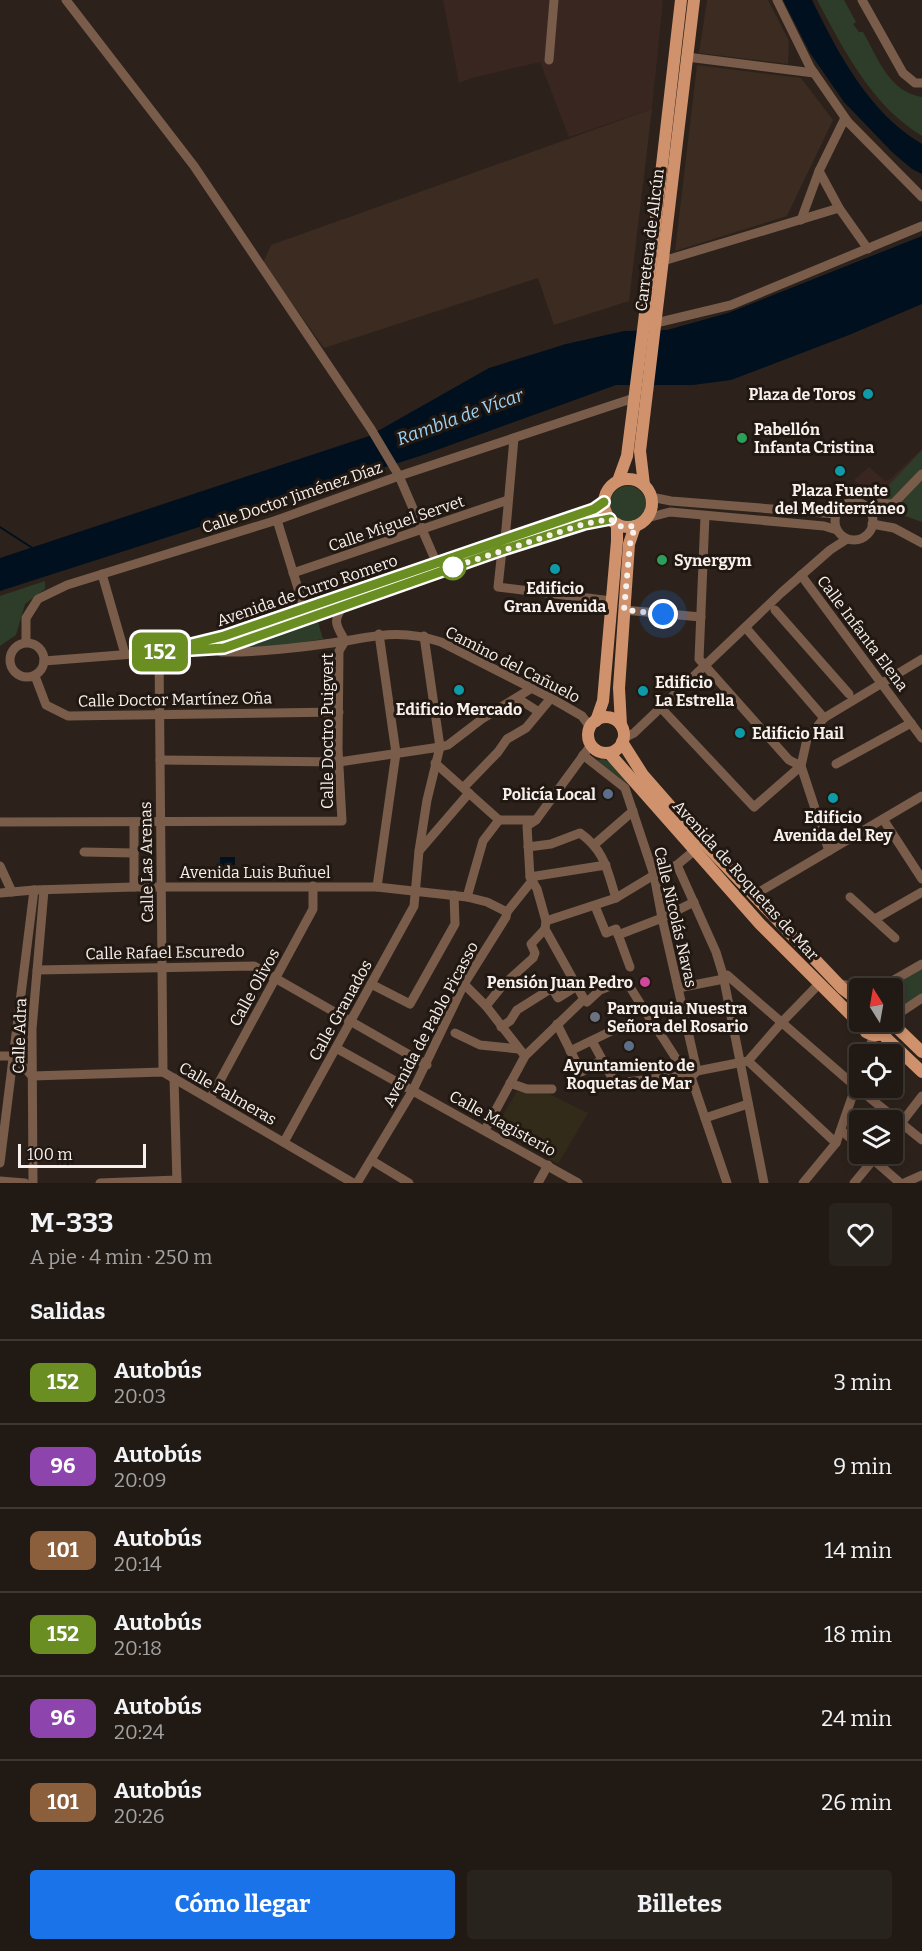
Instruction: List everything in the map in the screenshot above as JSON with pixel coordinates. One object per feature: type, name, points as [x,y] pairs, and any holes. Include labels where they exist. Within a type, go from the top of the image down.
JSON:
[{"type":"main road","name":"Carretera de Alicún","points":[[650,322],[681,0]]},
{"type":"main road","name":"Carretera de Alicún","points":[[618,481],[627,456],[663,261],[694,0]]},
{"type":"main road","name":"Carretera de Alicún","points":[[638,395],[640,457],[644,485]]},
{"type":"main road","points":[[613,522],[622,527],[635,526],[647,518],[651,512],[651,496],[644,485],[636,480],[618,481],[608,489],[604,502],[605,511],[613,522],[617,541],[603,701],[588,736],[587,750],[609,753],[615,751],[623,740],[619,688],[630,544],[635,526]]},
{"type":"main road","name":"Avenida de Curro Romero","points":[[159,652],[224,648],[343,607],[594,509],[604,502]]},
{"type":"main road","name":"Avenida de Curro Romero","points":[[159,652],[224,636],[437,564],[584,524],[613,522]]},
{"type":"main road","points":[[593,724],[606,717],[612,718],[621,725]]},
{"type":"main road","name":"Avenida de Roquetas de Mar","points":[[623,740],[643,775],[685,823],[849,993]]},
{"type":"main road","name":"Avenida de Roquetas de Mar","points":[[609,753],[760,924],[849,1012]]},
{"type":"main road","name":"Avenida de Roquetas de Mar","points":[[866,1032],[878,1035]]},
{"type":"main road","points":[[883,1032],[878,1035],[922,1072]]},
{"type":"main road","points":[[903,1032],[922,1052]]},
{"type":"street","points":[[66,0],[194,166],[371,429],[398,473],[437,564]]},
{"type":"street","points":[[549,60],[554,0]]},
{"type":"street","points":[[777,0],[814,73],[845,118],[922,197]]},
{"type":"street","points":[[862,0],[903,73],[915,82],[922,83]]},
{"type":"street","points":[[687,57],[814,73]]},
{"type":"street","points":[[801,220],[819,171],[845,118]]},
{"type":"street","points":[[819,171],[839,208],[868,249]]},
{"type":"street","points":[[663,261],[839,208]]},
{"type":"street","points":[[650,322],[731,304],[922,226]]},
{"type":"street","name":"Calle Doctor Jiménez Díaz","points":[[26,642],[26,618],[38,599],[67,585],[277,520],[398,473],[514,438],[638,395]]},
{"type":"street","points":[[514,438],[498,587],[612,602]]},
{"type":"street","points":[[869,510],[877,503],[893,504],[922,474]]},
{"type":"street","points":[[651,496],[681,502],[836,514]]},
{"type":"street","name":"Calle Miguel Servet","points":[[293,573],[508,500]]},
{"type":"street","points":[[623,740],[634,733],[830,550],[847,539],[858,539],[867,534],[872,524],[869,510],[859,503],[842,506],[836,514],[837,531],[830,550]]},
{"type":"street","points":[[647,518],[669,512],[824,526],[837,531],[847,539]]},
{"type":"street","points":[[705,516],[699,659],[789,760],[801,766]]},
{"type":"street","points":[[277,520],[304,608]]},
{"type":"street","points":[[872,524],[894,528],[922,543]]},
{"type":"street","points":[[102,574],[125,654]]},
{"type":"street","name":"Calle Infanta Elena","points":[[801,575],[922,738]]},
{"type":"street","points":[[343,607],[336,621],[345,641]]},
{"type":"street","points":[[624,610],[701,617]]},
{"type":"street","points":[[775,610],[849,694]]},
{"type":"street","points":[[746,628],[824,718]]},
{"type":"street","points":[[377,887],[396,753],[379,634]]},
{"type":"street","name":"Camino del Cañuelo","points":[[194,651],[248,651],[304,647],[379,634],[424,636],[441,642],[532,688],[593,724]]},
{"type":"street","points":[[424,636],[440,747]]},
{"type":"street","name":"Calle Doctro Puigvert","points":[[161,822],[342,821],[339,762],[339,651],[345,641]]},
{"type":"street","points":[[26,642],[37,646],[44,655],[43,667],[35,676],[18,675],[5,661],[15,646],[26,642]]},
{"type":"street","points":[[44,661],[159,652]]},
{"type":"street","name":"Calle Las Arenas","points":[[159,652],[163,1072]]},
{"type":"street","points":[[829,851],[801,766],[807,739],[824,718],[922,659]]},
{"type":"street","name":"Calle Doctor Martínez Oña","points":[[35,676],[45,705],[68,716],[339,712]]},
{"type":"street","points":[[160,760],[339,762],[440,747],[448,745],[482,719],[532,688]]},
{"type":"street","points":[[517,698],[539,712]]},
{"type":"street","points":[[419,851],[507,739],[526,728],[551,698]]},
{"type":"street","points":[[661,708],[754,807],[801,766]]},
{"type":"street","points":[[836,765],[911,723]]},
{"type":"street","name":"Calle Granados","points":[[284,1142],[414,906],[419,851],[440,747]]},
{"type":"street","points":[[587,750],[536,819],[527,826],[531,879],[537,889],[546,925],[587,1002],[600,990],[618,982],[630,987],[655,1029],[663,1035],[691,1074],[727,1183]]},
{"type":"street","name":"Calle Nicolás Navas","points":[[587,750],[625,788],[654,874],[678,988],[691,1074]]},
{"type":"street","points":[[435,763],[499,820],[536,819]]},
{"type":"street","points":[[754,896],[922,796]]},
{"type":"street","points":[[595,844],[633,811]]},
{"type":"street","points":[[883,819],[918,863],[922,879]]},
{"type":"street","points":[[468,897],[483,841],[499,820]]},
{"type":"street","points":[[0,822],[161,822]]},
{"type":"street","points":[[134,822],[134,887]]},
{"type":"street","points":[[528,848],[551,844],[580,833],[595,844],[606,865],[616,898]]},
{"type":"street","points":[[486,1006],[503,985],[534,958],[535,953],[531,944],[546,925],[616,898],[654,874],[677,865],[695,850]]},
{"type":"street","points":[[84,852],[134,853]]},
{"type":"street","points":[[531,879],[606,865]]},
{"type":"street","points":[[677,865],[716,952],[723,977],[744,1062],[747,1104],[764,1183]]},
{"type":"street","points":[[0,866],[12,892]]},
{"type":"street","name":"Avenida de Pablo Picasso","points":[[355,1183],[427,1065],[464,984],[507,912],[531,879]]},
{"type":"street","name":"Calle Olivos","points":[[210,1099],[313,909],[313,886]]},
{"type":"street","name":"Avenida Luis Buñuel","points":[[0,893],[134,887],[377,887],[468,897],[487,902],[507,912]]},
{"type":"street","name":"Calle Adra","points":[[33,1183],[32,1029],[37,970],[39,890]]},
{"type":"street","name":"Calle Adra","points":[[0,1163],[4,1103],[14,1056],[39,890]]},
{"type":"street","points":[[875,919],[922,892]]},
{"type":"street","points":[[371,984],[410,1004],[455,924],[454,895]]},
{"type":"street","points":[[850,897],[895,938]]},
{"type":"street","points":[[618,934],[662,918],[694,902]]},
{"type":"street","points":[[595,906],[606,933],[616,929],[630,967]]},
{"type":"street","points":[[898,978],[922,964]]},
{"type":"street","name":"Calle Rafael Escuredo","points":[[37,970],[254,966],[427,1065]]},
{"type":"street","points":[[678,988],[727,975],[849,1081]]},
{"type":"street","points":[[464,984],[486,1006],[522,1052]]},
{"type":"street","points":[[592,1041],[612,1084],[691,1074],[744,1062],[819,984]]},
{"type":"street","points":[[838,984],[849,986]]},
{"type":"street","points":[[501,1027],[510,1021],[517,1010],[552,988],[558,998],[577,986]]},
{"type":"street","points":[[903,1013],[922,998]]},
{"type":"street","points":[[485,1130],[510,1083],[522,1052],[585,999]]},
{"type":"street","points":[[557,1024],[581,1072],[602,1060]]},
{"type":"street","points":[[570,1051],[626,1024]]},
{"type":"street","points":[[455,1033],[480,1045],[522,1052]]},
{"type":"street","points":[[873,1044],[878,1035]]},
{"type":"street","name":"Calle Magisterio","points":[[336,1048],[578,1183]]},
{"type":"street","points":[[0,1056],[14,1056],[32,1076]]},
{"type":"street","points":[[744,1062],[836,1143]]},
{"type":"street","name":"Calle Palmeras","points":[[32,1076],[163,1072],[355,1183]]},
{"type":"street","points":[[100,1183],[177,1182],[174,1078]]},
{"type":"street","points":[[510,1083],[527,1089],[552,1089]]},
{"type":"street","points":[[903,1120],[922,1096]]},
{"type":"street","points":[[803,1183],[836,1143],[851,1098]]},
{"type":"street","points":[[870,1098],[885,1110]]},
{"type":"street","points":[[705,1118],[747,1104]]},
{"type":"street","points":[[903,1125],[922,1140]]},
{"type":"street","points":[[841,1130],[849,1137]]},
{"type":"street","points":[[371,1160],[409,1183]]},
{"type":"street","points":[[854,1183],[867,1164]]},
{"type":"street","points":[[882,1164],[902,1183],[917,1179]]},
{"type":"street","points":[[538,1183],[548,1165]]},
{"type":"street","points":[[0,1181],[25,1183]]},
{"type":"shaded area","points":[[443,0],[663,0],[652,109],[569,137],[540,62],[459,83]]},
{"type":"shaded area","points":[[707,0],[768,0],[789,41],[788,64],[699,53]]},
{"type":"shaded area","points":[[697,65],[801,78],[833,120],[787,216],[675,251]]},
{"type":"shaded area","points":[[652,109],[629,301],[554,325],[538,278],[324,348],[263,263],[271,245]]},
{"type":"shaded area","points":[[922,449],[922,507],[877,503],[854,480],[869,467],[885,481],[889,480]]},
{"type":"shaded area","points":[[517,1091],[549,1094],[588,1113],[558,1164],[495,1129]]},
{"type":"green space","points":[[817,0],[844,0],[856,22],[853,24],[859,32],[863,32],[893,81],[911,94],[922,97],[922,136],[904,124],[874,93],[849,57]]},
{"type":"green space","points":[[922,450],[922,522],[871,504]]},
{"type":"green space","points":[[628,486],[641,491],[646,504],[641,517],[628,522],[615,517],[610,504],[615,491]]},
{"type":"green space","points":[[45,581],[45,589],[25,604],[16,635],[0,646],[0,596]]},
{"type":"green space","points":[[318,622],[323,639],[304,642],[304,644],[235,649],[299,626],[300,628]]},
{"type":"green space","points":[[604,759],[613,765],[626,783],[597,760]]},
{"type":"green space","points":[[922,969],[922,995],[903,1007],[903,980]]},
{"type":"water","points":[[783,0],[812,0],[844,61],[871,99],[903,131],[922,144],[922,174],[912,169],[892,152],[844,102],[810,53]]},
{"type":"water","name":"Rambla de Vícar","points":[[922,236],[922,304],[849,335],[731,380],[693,385],[616,385],[423,455],[0,591],[0,558],[369,436],[489,368],[566,344],[624,331],[667,330],[728,313]]},
{"type":"water","points":[[220,857],[235,857],[235,865],[220,867]]},
{"type":"waterway","points":[[0,527],[34,549]]},
{"type":"bus line","name":"152","points":[[604,502],[594,509],[224,636],[159,652],[224,648],[502,550],[584,524],[610,519]]},
{"type":"place","name":"Plaza de Toros","points":[[868,394]]},
{"type":"place","name":"Pabellón Infanta Cristina","points":[[742,438]]},
{"type":"place","name":"Plaza Fuente del Mediterráneo","points":[[840,471]]},
{"type":"place","name":"Synergym","points":[[662,560]]},
{"type":"place","name":"Edificio Gran Avenida","points":[[555,569]]},
{"type":"place","name":"Edificio Mercado","points":[[459,690]]},
{"type":"place","name":"Edificio La Estrella","points":[[643,691]]},
{"type":"place","name":"Edificio Hail","points":[[740,733]]},
{"type":"place","name":"Policía Local","points":[[608,794]]},
{"type":"place","name":"Edificio Avenida del Rey","points":[[833,798]]},
{"type":"place","name":"Pensión Juan Pedro","points":[[645,982]]},
{"type":"place","name":"Parroquia Nuestra Señora del Rosario","points":[[595,1017]]},
{"type":"place","name":"Ayuntamiento de Roquetas de Mar","points":[[629,1046]]},
{"type":"route","points":[[453,567],[450,568],[584,524],[610,519],[622,527],[635,526],[630,544],[624,610],[663,614]]}]
